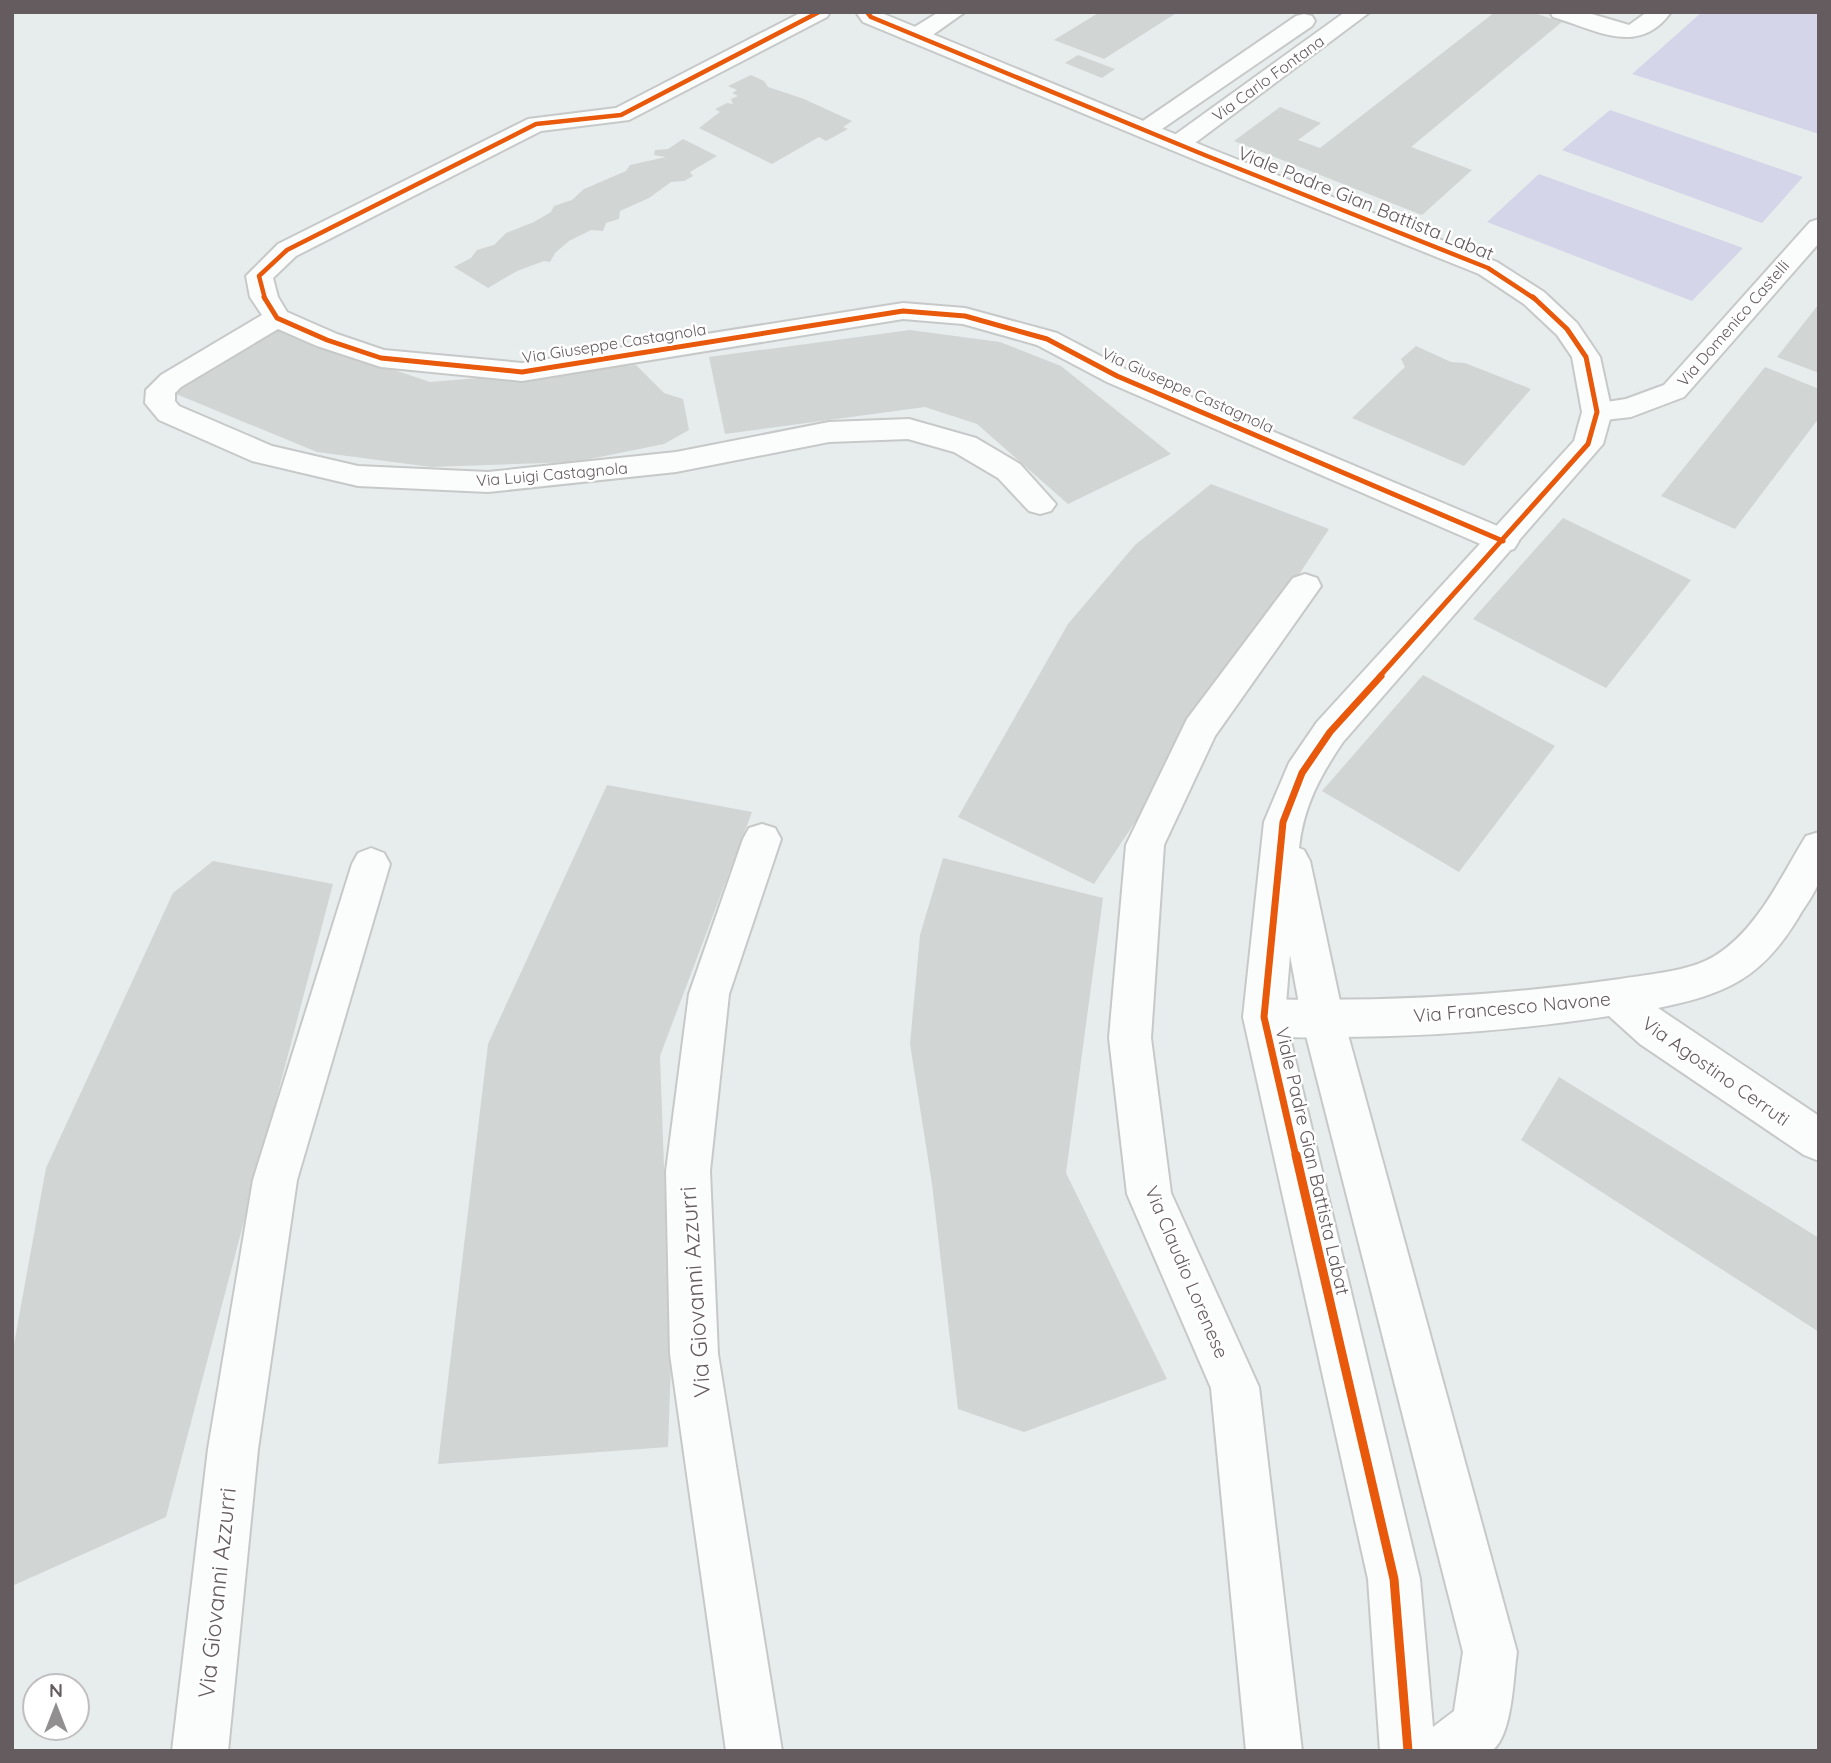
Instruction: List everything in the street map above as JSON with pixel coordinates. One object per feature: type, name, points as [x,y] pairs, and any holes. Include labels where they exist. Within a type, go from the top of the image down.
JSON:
[{"type":"street","points":[[277,318],[264,297],[259,276],[287,250],[536,124],[621,115],[819,12]]},
{"type":"street","name":"Viale Padre Gian Battista Labat","points":[[867,12],[871,17],[916,36],[1488,268],[1534,298],[1567,329],[1586,357],[1597,412],[1588,444],[1330,732],[1302,773],[1283,822],[1264,1017],[1394,1579],[1408,1751]]},
{"type":"street","points":[[916,36],[954,12]]},
{"type":"street","name":"Via Carlo Fontana","points":[[1145,130],[1317,12]]},
{"type":"street","name":"Via Carlo Fontana","points":[[1178,144],[1359,12]]},
{"type":"street","points":[[1562,12],[1628,32],[1639,32],[1660,12]]},
{"type":"street","name":"Via Domenico Castelli","points":[[1597,412],[1631,408],[1674,391],[1819,227]]},
{"type":"street","name":"Via Giuseppe Castagnola","points":[[277,318],[381,358],[523,372],[903,311],[965,316],[1048,339],[1117,376],[1503,541]]},
{"type":"street","name":"Via Luigi Castagnola","points":[[277,318],[171,381],[161,390],[160,403],[169,413],[262,454],[358,476],[488,482],[676,461],[828,432],[909,429],[965,445],[1009,471],[1040,504]]},
{"type":"street","name":"Via Claudio Lorenese","points":[[1274,1751],[1235,1387],[1149,1194],[1130,1038],[1145,845],[1200,729],[1305,586]]},
{"type":"street","points":[[1283,822],[1323,1020],[1490,1652],[1467,1743]]},
{"type":"street","name":"Via Giovanni Azzurri","points":[[754,1751],[694,1354],[688,1171],[709,994],[762,839]]},
{"type":"street","name":"Via Francesco Navone","points":[[1264,1017],[1381,1019],[1558,1006],[1668,989],[1727,970],[1767,934],[1819,847]]},
{"type":"street","name":"Via Giovanni Azzurri","points":[[200,1751],[233,1449],[275,1180],[371,864]]},
{"type":"street","name":"Via Agostino Cerruti","points":[[1616,997],[1655,1031],[1819,1141]]},
{"type":"shaded area","points":[[1702,12],[1819,12],[1819,134],[1632,74]]},
{"type":"shaded area","points":[[1610,110],[1803,177],[1762,223],[1562,150]]},
{"type":"shaded area","points":[[1539,174],[1743,248],[1692,301],[1487,222]]},
{"type":"building","points":[[1100,12],[1178,12],[1104,59],[1054,40]]},
{"type":"building","points":[[1495,12],[1531,12],[1562,22],[1411,147],[1472,170],[1422,215],[1234,141],[1280,107],[1321,123],[1298,140],[1320,148]]},
{"type":"building","points":[[1078,55],[1115,69],[1102,78],[1065,63]]},
{"type":"building","points":[[751,75],[764,81],[768,87],[804,99],[852,121],[843,127],[848,129],[826,141],[819,137],[772,164],[699,128],[720,112],[715,109],[727,103],[733,104],[731,99],[738,96],[732,93],[737,90],[728,86]]},
{"type":"building","points":[[683,139],[717,156],[690,172],[693,176],[684,181],[671,182],[649,198],[620,211],[619,219],[606,223],[603,231],[591,230],[569,241],[555,253],[550,262],[544,261],[517,271],[488,288],[454,267],[471,258],[477,250],[494,245],[506,233],[534,222],[551,212],[554,206],[572,200],[584,189],[626,171],[630,165],[666,157],[654,155],[655,150],[668,149]]},
{"type":"building","points":[[1819,304],[1819,373],[1777,357]]},
{"type":"building","points":[[910,330],[1000,342],[1061,366],[1171,454],[1068,504],[977,424],[925,407],[725,434],[709,357]]},
{"type":"building","points":[[278,331],[430,382],[636,365],[664,393],[683,399],[689,430],[664,444],[575,462],[431,467],[317,452],[164,389]]},
{"type":"building","points":[[1416,346],[1451,362],[1465,363],[1531,389],[1464,466],[1352,418],[1405,367],[1401,359]]},
{"type":"building","points":[[1765,367],[1819,389],[1819,418],[1735,529],[1661,496]]},
{"type":"building","points":[[1211,484],[1329,529],[1094,884],[958,817],[1068,624],[1135,545]]},
{"type":"building","points":[[1563,518],[1691,580],[1606,688],[1473,619]]},
{"type":"building","points":[[1423,675],[1555,746],[1459,872],[1322,791]]},
{"type":"building","points":[[607,785],[752,812],[660,1056],[671,1363],[668,1447],[438,1464],[488,1044]]},
{"type":"building","points":[[943,858],[1103,898],[1066,1173],[1167,1379],[1024,1432],[958,1409],[932,1184],[910,1044],[920,935]]},
{"type":"building","points":[[213,861],[333,884],[166,1517],[12,1586],[12,1355],[46,1168],[173,893]]},
{"type":"building","points":[[1559,1077],[1819,1238],[1819,1332],[1521,1140]]},
{"type":"cycle path","points":[[819,12],[621,115],[536,124],[287,250],[259,276],[264,297],[277,318],[327,340],[381,358],[522,372],[903,311],[965,316],[1047,339],[1117,376],[1503,541]]},
{"type":"cycle path","points":[[867,12],[871,17],[1207,156],[1488,268],[1534,298],[1567,329],[1586,357],[1597,412],[1588,444],[1330,732],[1302,773],[1283,822],[1264,1017],[1394,1579],[1408,1751]]}]
